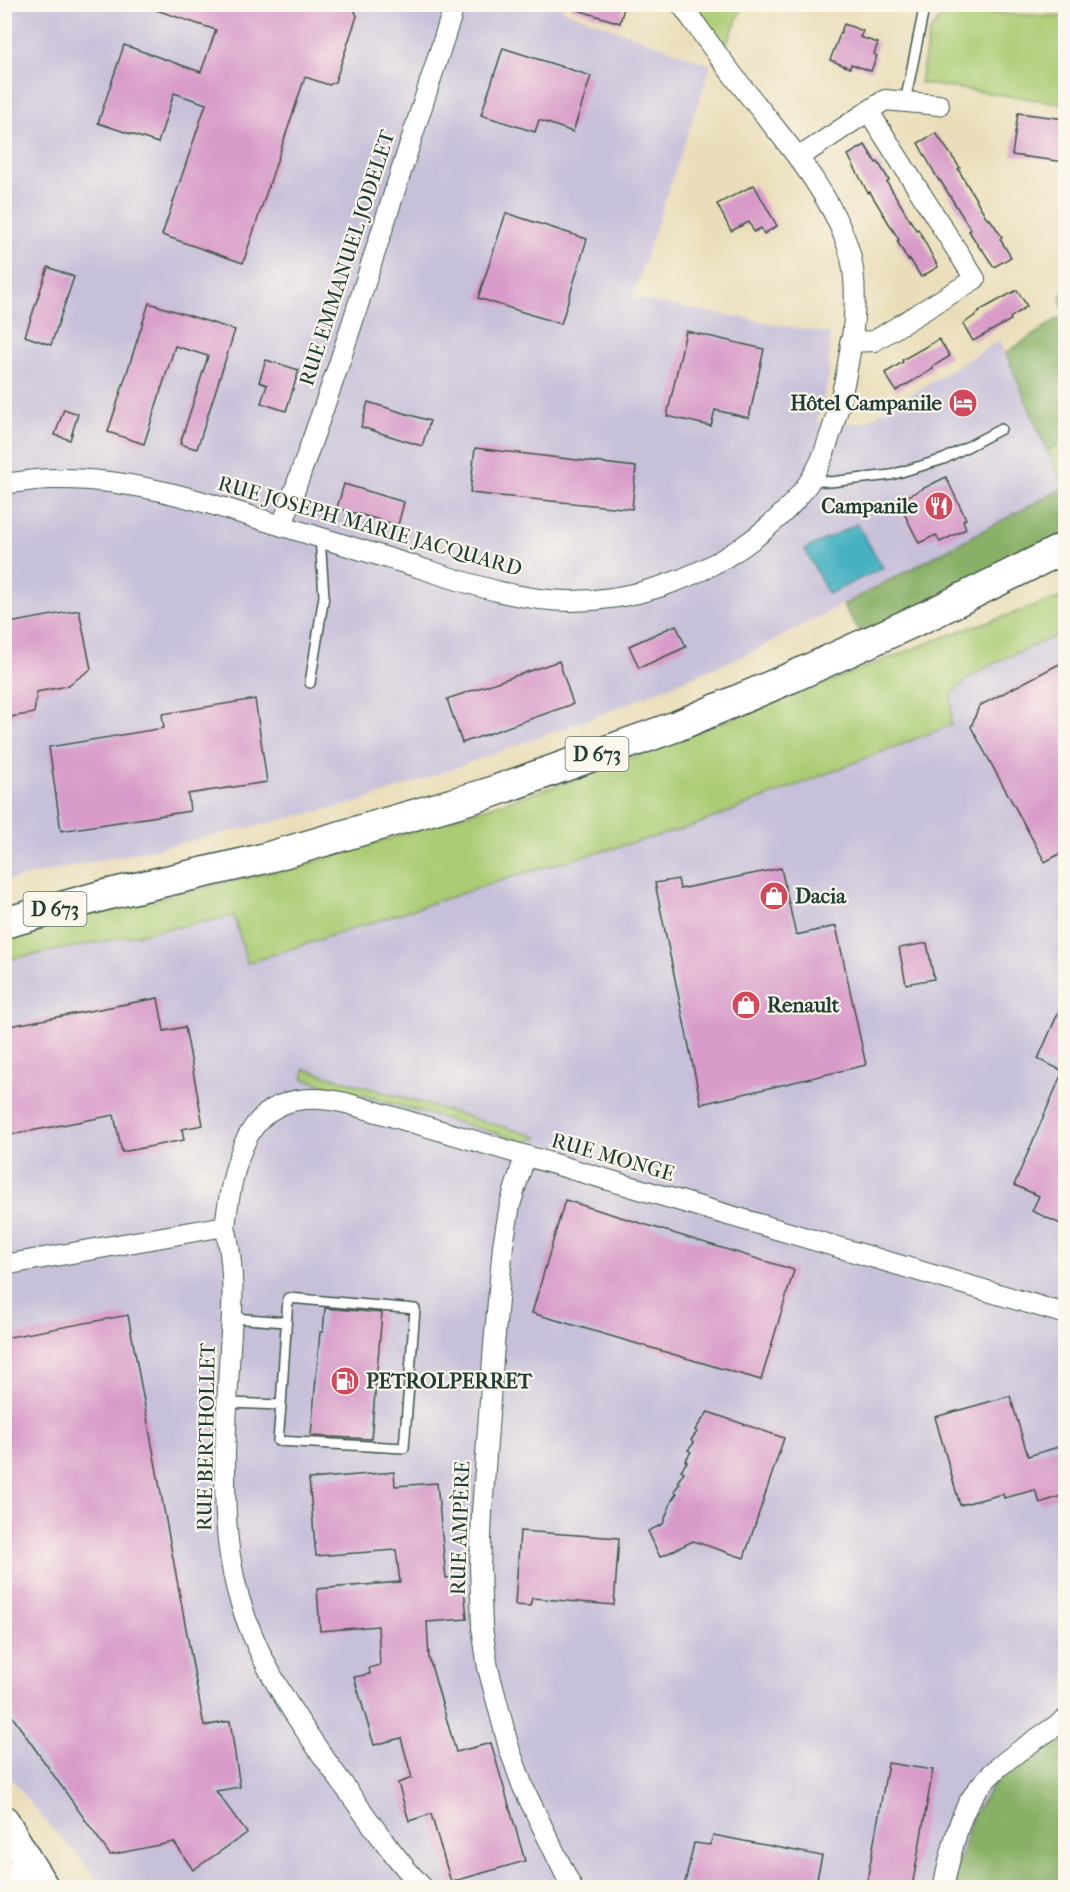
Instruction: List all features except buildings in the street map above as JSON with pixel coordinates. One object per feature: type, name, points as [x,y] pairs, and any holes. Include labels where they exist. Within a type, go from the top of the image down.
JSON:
[{"type":"main road","name":"D 673","points":[[4,923],[105,895],[262,859],[486,794],[676,726],[790,678],[935,612],[1065,547]]},
{"type":"main road","name":"D 673","points":[[4,908],[105,895]]},
{"type":"main road","points":[[4,1821],[44,1887]]},
{"type":"street","name":"RUE EMMANUEL JODELET","points":[[282,526],[342,356],[455,4]]},
{"type":"street","name":"RUE JOSEPH MARIE JACQUARD","points":[[4,484],[53,479],[99,481],[143,487],[196,499],[467,583],[521,596],[568,601],[614,598],[664,586],[687,577],[735,552],[779,517],[799,496],[822,460],[838,410],[850,342],[855,293],[854,272],[849,249],[839,225],[798,158],[723,64],[681,4]]},
{"type":"street","points":[[798,158],[885,100],[939,105]]},
{"type":"street","points":[[850,342],[874,341],[975,279],[869,112]]},
{"type":"street","name":"RUE MONGE","points":[[225,1226],[235,1168],[246,1138],[264,1116],[276,1108],[297,1100],[318,1098],[346,1103],[1065,1314]]},
{"type":"street","name":"RUE AMPÈRE","points":[[525,1156],[510,1205],[503,1245],[482,1511],[480,1568],[482,1627],[488,1668],[509,1748],[523,1787],[572,1887]]},
{"type":"street","points":[[4,1265],[225,1226]]},
{"type":"street","name":"RUE BERTHOLLET","points":[[225,1226],[230,1247],[234,1294],[227,1403],[226,1504],[231,1563],[240,1600],[276,1683],[309,1737],[392,1852],[423,1887]]},
{"type":"street","points":[[943,1887],[962,1817],[982,1783],[1011,1758],[1065,1719]]},
{"type":"street","points":[[10,1887],[27,1861]]},
{"type":"lane","points":[[905,102],[926,4]]},
{"type":"lane","points":[[811,479],[830,482],[891,475],[944,459],[1001,429]]},
{"type":"lane","points":[[310,683],[324,596],[320,537]]},
{"type":"lane","points":[[288,1298],[415,1309],[404,1448],[278,1441],[281,1405],[288,1298]]},
{"type":"lane","points":[[232,1318],[286,1322]]},
{"type":"lane","points":[[227,1403],[281,1405]]},
{"type":"shaded area","points":[[4,5],[564,5],[563,10],[711,65],[632,298],[830,334],[829,377],[817,422],[863,423],[1000,340],[1047,451],[1065,487],[750,653],[592,718],[363,801],[5,881]]},
{"type":"shaded area","points":[[1065,632],[1065,1732],[1021,1760],[952,1887],[106,1887],[34,1808],[5,1770],[5,960],[234,916],[247,963],[534,870],[690,827],[952,694],[968,678],[992,664]]},
{"type":"green space","points":[[688,5],[743,5],[725,48],[690,8]]},
{"type":"green space","points":[[953,11],[1065,17],[1065,104],[920,83],[929,33],[940,18]]},
{"type":"green space","points":[[1065,288],[1065,314],[1060,298]]},
{"type":"green space","points":[[1065,314],[1065,440],[1047,451],[1006,353]]},
{"type":"green space","points":[[1065,440],[1065,486],[1047,451]]},
{"type":"green space","points":[[1065,487],[1065,534],[861,634],[843,605]]},
{"type":"green space","points":[[1065,596],[1065,632],[992,664],[968,678],[952,694],[951,725],[690,827],[534,870],[247,963],[234,916],[5,960],[5,935],[311,863],[565,783],[952,634]]},
{"type":"green space","points":[[304,1069],[539,1137],[527,1142],[304,1079]]},
{"type":"green space","points":[[1065,1732],[1065,1887],[952,1888],[972,1817],[997,1779],[1021,1760]]},
{"type":"water","points":[[857,524],[883,568],[828,594],[805,549]]},
{"type":"place","name":"Hôtel Campanile","points":[[963,403]]},
{"type":"place","name":"Campanile","points":[[939,506]]},
{"type":"place","name":"Dacia","points":[[774,896]]},
{"type":"place","name":"Renault","points":[[746,1005]]},
{"type":"place","name":"PETROLPERRET","points":[[345,1381]]}]
